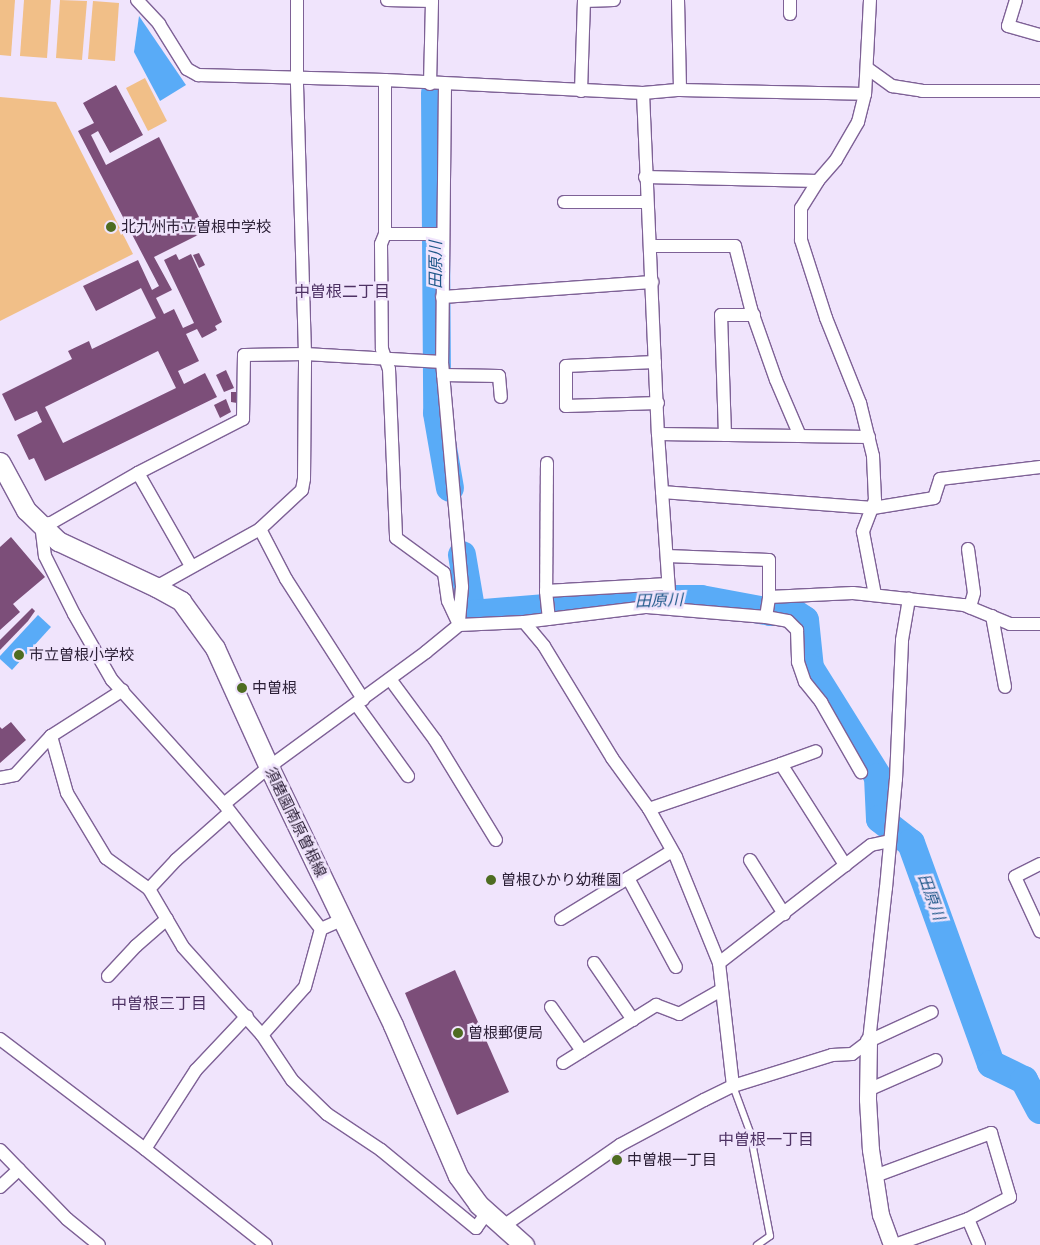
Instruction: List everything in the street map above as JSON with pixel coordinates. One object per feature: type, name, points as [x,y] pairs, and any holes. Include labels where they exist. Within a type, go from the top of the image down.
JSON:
[{"type":"main road","name":"須磨園南原曽根線","points":[[0,462],[26,510],[58,541],[156,587],[181,601],[215,648],[269,768],[393,1024],[458,1176],[478,1204],[524,1245]]},
{"type":"street","points":[[138,0],[159,24],[187,69],[198,75],[386,80],[445,85],[643,93],[680,90],[865,94]]},
{"type":"street","points":[[156,587],[260,529],[302,490],[306,354],[297,77],[297,0]]},
{"type":"street","points":[[387,0],[432,0],[430,84]]},
{"type":"street","points":[[581,91],[584,1],[614,0]]},
{"type":"street","points":[[678,0],[680,90]]},
{"type":"street","points":[[790,0],[790,14]]},
{"type":"street","points":[[870,0],[865,94],[858,122],[836,160],[818,181],[801,208],[801,240],[826,318],[860,403],[873,456],[873,508],[863,532],[874,595]]},
{"type":"street","points":[[1016,0],[1008,26],[1040,35]]},
{"type":"street","points":[[867,68],[892,86],[922,91],[1040,91]]},
{"type":"street","points":[[386,80],[385,234],[381,244],[382,349],[389,369],[396,538],[444,573],[448,601],[459,625]]},
{"type":"street","points":[[445,85],[442,297],[443,369],[462,587],[459,625]]},
{"type":"street","points":[[643,93],[645,177],[652,282],[658,434],[670,607]]},
{"type":"street","points":[[645,177],[818,181]]},
{"type":"street","points":[[564,202],[647,202]]},
{"type":"street","points":[[385,234],[443,234]]},
{"type":"street","points":[[650,246],[735,246],[754,315],[776,380],[800,436]]},
{"type":"street","points":[[442,297],[652,282]]},
{"type":"street","points":[[725,435],[721,315],[754,315]]},
{"type":"street","points":[[321,928],[227,808],[112,680],[74,614],[45,556],[41,524],[51,524],[138,473],[243,419],[244,355],[306,354],[384,357],[443,369],[499,376],[501,397]]},
{"type":"street","points":[[655,362],[566,366],[566,406],[658,403]]},
{"type":"street","points":[[658,434],[869,437]]},
{"type":"street","points":[[547,463],[546,591],[549,619]]},
{"type":"street","points":[[662,492],[873,508],[934,498],[940,479],[1040,467]]},
{"type":"street","points":[[138,473],[191,566]]},
{"type":"street","points":[[260,529],[286,579],[359,702],[408,776]]},
{"type":"street","points":[[968,549],[974,594],[970,607]]},
{"type":"street","points":[[667,556],[769,560],[769,597],[766,617]]},
{"type":"street","points":[[546,591],[668,584]]},
{"type":"street","points":[[769,597],[853,593],[909,598],[970,607],[1010,624],[1040,624]]},
{"type":"street","points":[[875,1176],[991,1133],[1010,1197],[968,1219],[893,1245],[882,1216],[875,1176],[871,1150],[868,1090],[869,1041],[890,841],[902,640],[909,598]]},
{"type":"street","points":[[150,889],[227,808],[269,768],[390,679],[459,625],[524,622],[647,607],[670,607],[788,621],[797,630],[798,662],[805,682],[821,702],[861,772]]},
{"type":"street","points":[[992,616],[1005,687]]},
{"type":"street","points":[[524,622],[544,646],[612,758],[648,809],[672,851],[719,963],[733,1086]]},
{"type":"street","points":[[390,679],[434,740],[496,840]]},
{"type":"street","points":[[0,778],[15,775],[51,736],[123,690]]},
{"type":"street","points":[[51,736],[67,793],[106,858],[150,889],[184,947],[247,1016],[292,1080],[327,1114],[381,1150],[476,1228],[487,1212]]},
{"type":"street","points":[[648,809],[816,752]]},
{"type":"street","points":[[781,764],[845,865]]},
{"type":"street","points":[[719,963],[871,845],[890,841]]},
{"type":"street","points":[[561,919],[672,851]]},
{"type":"street","points":[[750,860],[784,914]]},
{"type":"street","points":[[1040,864],[1015,878],[1040,931]]},
{"type":"street","points":[[628,878],[676,967]]},
{"type":"street","points":[[108,976],[136,946],[167,919]]},
{"type":"street","points":[[321,928],[343,919]]},
{"type":"street","points":[[262,1035],[305,987],[321,928]]},
{"type":"street","points":[[594,963],[633,1020]]},
{"type":"street","points":[[563,1063],[656,1006],[679,1014],[721,990]]},
{"type":"street","points":[[551,1007],[582,1051]]},
{"type":"street","points":[[502,1226],[620,1145],[733,1086],[832,1056],[852,1054],[869,1041],[932,1012]]},
{"type":"street","points":[[145,1149],[196,1070],[247,1016]]},
{"type":"street","points":[[0,1039],[145,1149],[262,1244]]},
{"type":"street","points":[[868,1090],[936,1060]]},
{"type":"street","points":[[0,1150],[67,1219],[99,1245]]},
{"type":"street","points":[[0,1187],[18,1169]]},
{"type":"street","points":[[968,1219],[979,1245]]},
{"type":"lane","points":[[733,1086],[750,1132],[770,1236],[757,1245]]},
{"type":"shaded area","points":[[0,0],[15,0],[11,56],[0,55]]},
{"type":"shaded area","points":[[24,0],[51,0],[47,58],[20,56]]},
{"type":"shaded area","points":[[60,0],[87,1],[82,60],[56,58]]},
{"type":"shaded area","points":[[93,1],[119,3],[115,61],[88,59]]},
{"type":"shaded area","points":[[145,78],[167,121],[148,131],[126,88]]},
{"type":"shaded area","points":[[0,97],[56,102],[133,254],[0,321]]},
{"type":"water","points":[[139,16],[186,85],[160,101],[134,52]]},
{"type":"water","points":[[38,615],[51,627],[12,670],[0,659],[0,656]]},
{"type":"building","points":[[116,85],[143,135],[110,153],[98,131],[91,135],[106,165],[159,137],[206,231],[154,257],[172,290],[156,298],[164,314],[174,309],[183,328],[194,323],[164,260],[176,254],[179,260],[191,254],[222,322],[215,326],[217,330],[202,338],[197,329],[186,334],[199,361],[178,371],[184,384],[205,373],[217,397],[45,481],[34,458],[29,460],[17,435],[42,422],[37,411],[15,421],[2,394],[72,359],[68,351],[89,341],[92,349],[156,318],[141,288],[96,311],[83,286],[138,260],[152,290],[159,286],[78,131],[94,123],[83,103]],"holes":[[[158,351],[176,388],[63,443],[45,407]]]},
{"type":"building","points":[[199,253],[205,265],[199,268],[193,255]]},
{"type":"building","points":[[226,370],[234,388],[224,392],[216,375]]},
{"type":"building","points":[[231,392],[237,392],[237,403],[231,402]]},
{"type":"building","points":[[226,399],[231,412],[220,418],[214,405]]},
{"type":"building","points":[[11,537],[45,577],[13,604],[20,612],[0,630],[0,547]]},
{"type":"building","points":[[32,608],[35,611],[28,621],[0,650],[0,640]]},
{"type":"building","points":[[11,722],[26,740],[0,763],[0,727],[2,729]]},
{"type":"building","name":"曽根郵便局","points":[[455,970],[509,1092],[457,1115],[405,993]]},
{"type":"waterway","name":"田原川","points":[[435,93],[437,413],[450,488]]},
{"type":"waterway","name":"田原川","points":[[462,555],[472,614],[656,599],[701,599],[771,612],[793,612],[805,620],[810,668],[878,777],[880,819],[911,843],[991,1064],[1024,1080],[1040,1110]]},
{"type":"place","name":"北九州市立曽根中学校","points":[[111,227]]},
{"type":"place","name":"市立曽根小学校","points":[[19,655]]},
{"type":"place","name":"中曽根","points":[[242,688]]},
{"type":"place","name":"曽根ひかり幼稚園","points":[[491,880]]},
{"type":"place","name":"曽根郵便局","points":[[458,1033]]},
{"type":"place","name":"中曽根一丁目","points":[[617,1160]]},
{"type":"district","name":"中曽根二丁目","points":[[342,292]]},
{"type":"district","name":"中曽根三丁目","points":[[159,1004]]},
{"type":"district","name":"中曽根一丁目","points":[[766,1140]]}]
